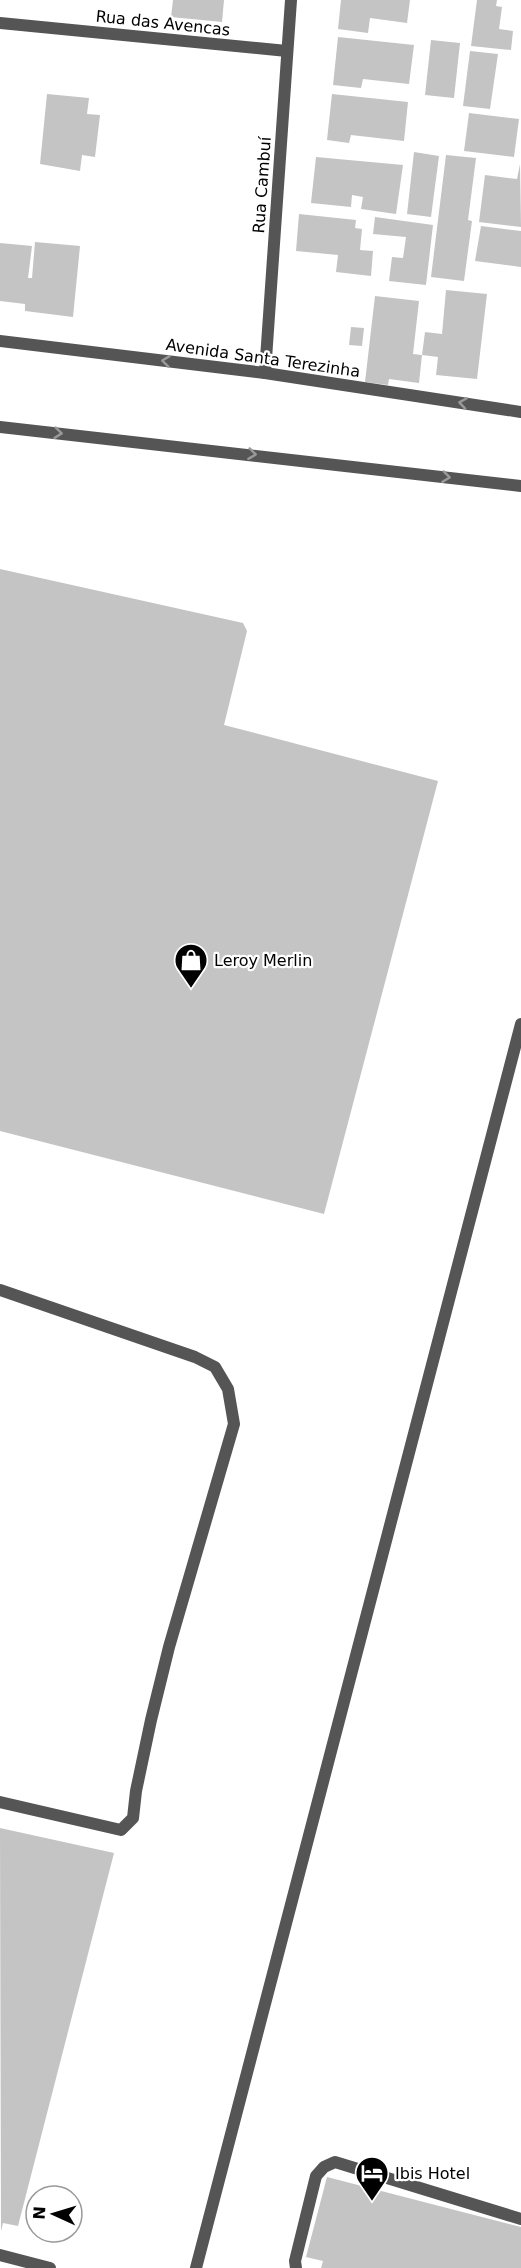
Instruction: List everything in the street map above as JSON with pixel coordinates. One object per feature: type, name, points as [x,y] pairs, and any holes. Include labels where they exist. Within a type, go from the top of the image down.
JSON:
[{"type":"street","name":"Rua Cambuí","points":[[265,373],[291,0]]},
{"type":"street","name":"Rua das Avencas","points":[[0,23],[287,51]]},
{"type":"street","name":"Avenida Santa Terezinha","points":[[0,341],[265,373],[521,412]]},
{"type":"street","points":[[0,427],[521,486]]},
{"type":"street","points":[[196,2268],[521,1024]]},
{"type":"street","points":[[0,1290],[195,1357],[215,1367],[228,1389],[234,1424],[169,1647],[136,1791],[134,1818],[121,1830],[0,1802]]},
{"type":"street","points":[[296,2268],[295,2261],[316,2176],[324,2167],[335,2162],[521,2219]]},
{"type":"street","points":[[0,2255],[50,2268]]},
{"type":"building","points":[[173,0],[224,0],[222,22],[171,17]]},
{"type":"building","points":[[341,0],[410,0],[407,23],[370,18],[368,33],[338,29]]},
{"type":"building","points":[[477,0],[497,0],[496,6],[502,7],[499,29],[513,31],[511,50],[471,46]]},
{"type":"building","points":[[338,37],[414,45],[409,84],[363,79],[361,88],[333,85]]},
{"type":"building","points":[[431,40],[460,43],[454,98],[425,95]]},
{"type":"building","points":[[470,51],[498,54],[490,109],[463,106]]},
{"type":"building","points":[[47,94],[89,98],[87,114],[100,115],[95,157],[82,155],[80,171],[40,164]]},
{"type":"building","points":[[332,94],[408,102],[404,141],[351,135],[349,143],[327,140]]},
{"type":"building","points":[[469,113],[519,119],[514,157],[464,151]]},
{"type":"building","points":[[414,152],[439,156],[431,217],[407,214]]},
{"type":"building","points":[[446,155],[476,158],[468,220],[472,221],[464,281],[431,277]]},
{"type":"building","points":[[316,157],[403,165],[396,214],[361,209],[363,197],[352,195],[351,207],[311,203]]},
{"type":"building","points":[[520,164],[521,227],[479,222],[485,175],[517,179]]},
{"type":"building","points":[[299,214],[356,220],[355,228],[362,229],[360,250],[373,251],[371,276],[336,272],[338,255],[296,251]]},
{"type":"building","points":[[375,217],[433,225],[426,285],[389,281],[392,257],[403,258],[406,237],[373,234]]},
{"type":"building","points":[[481,226],[521,231],[521,267],[475,261]]},
{"type":"building","points":[[35,242],[80,246],[73,317],[25,311],[25,304],[0,301],[0,243],[32,246],[28,278],[32,278]]},
{"type":"building","points":[[446,290],[487,294],[477,379],[436,375],[438,357],[422,355],[425,332],[442,334]]},
{"type":"building","points":[[375,296],[419,301],[413,354],[422,355],[419,383],[389,379],[388,385],[365,382]]},
{"type":"building","points":[[351,327],[364,328],[362,346],[349,345]]},
{"type":"building","name":"Leroy Merlin","points":[[0,569],[243,623],[247,631],[224,725],[438,781],[324,1214],[0,1131]]},
{"type":"building","points":[[0,1828],[114,1853],[29,2184],[24,2184],[24,2203],[18,2226],[3,2223],[1,2231]]},
{"type":"building","name":"Ibis Hotel","points":[[327,2177],[521,2227],[521,2268],[321,2268],[323,2261],[306,2257]]},
{"type":"place","name":"Leroy Merlin","points":[[191,989]]},
{"type":"place","name":"Ibis Hotel","points":[[372,2202]]}]
